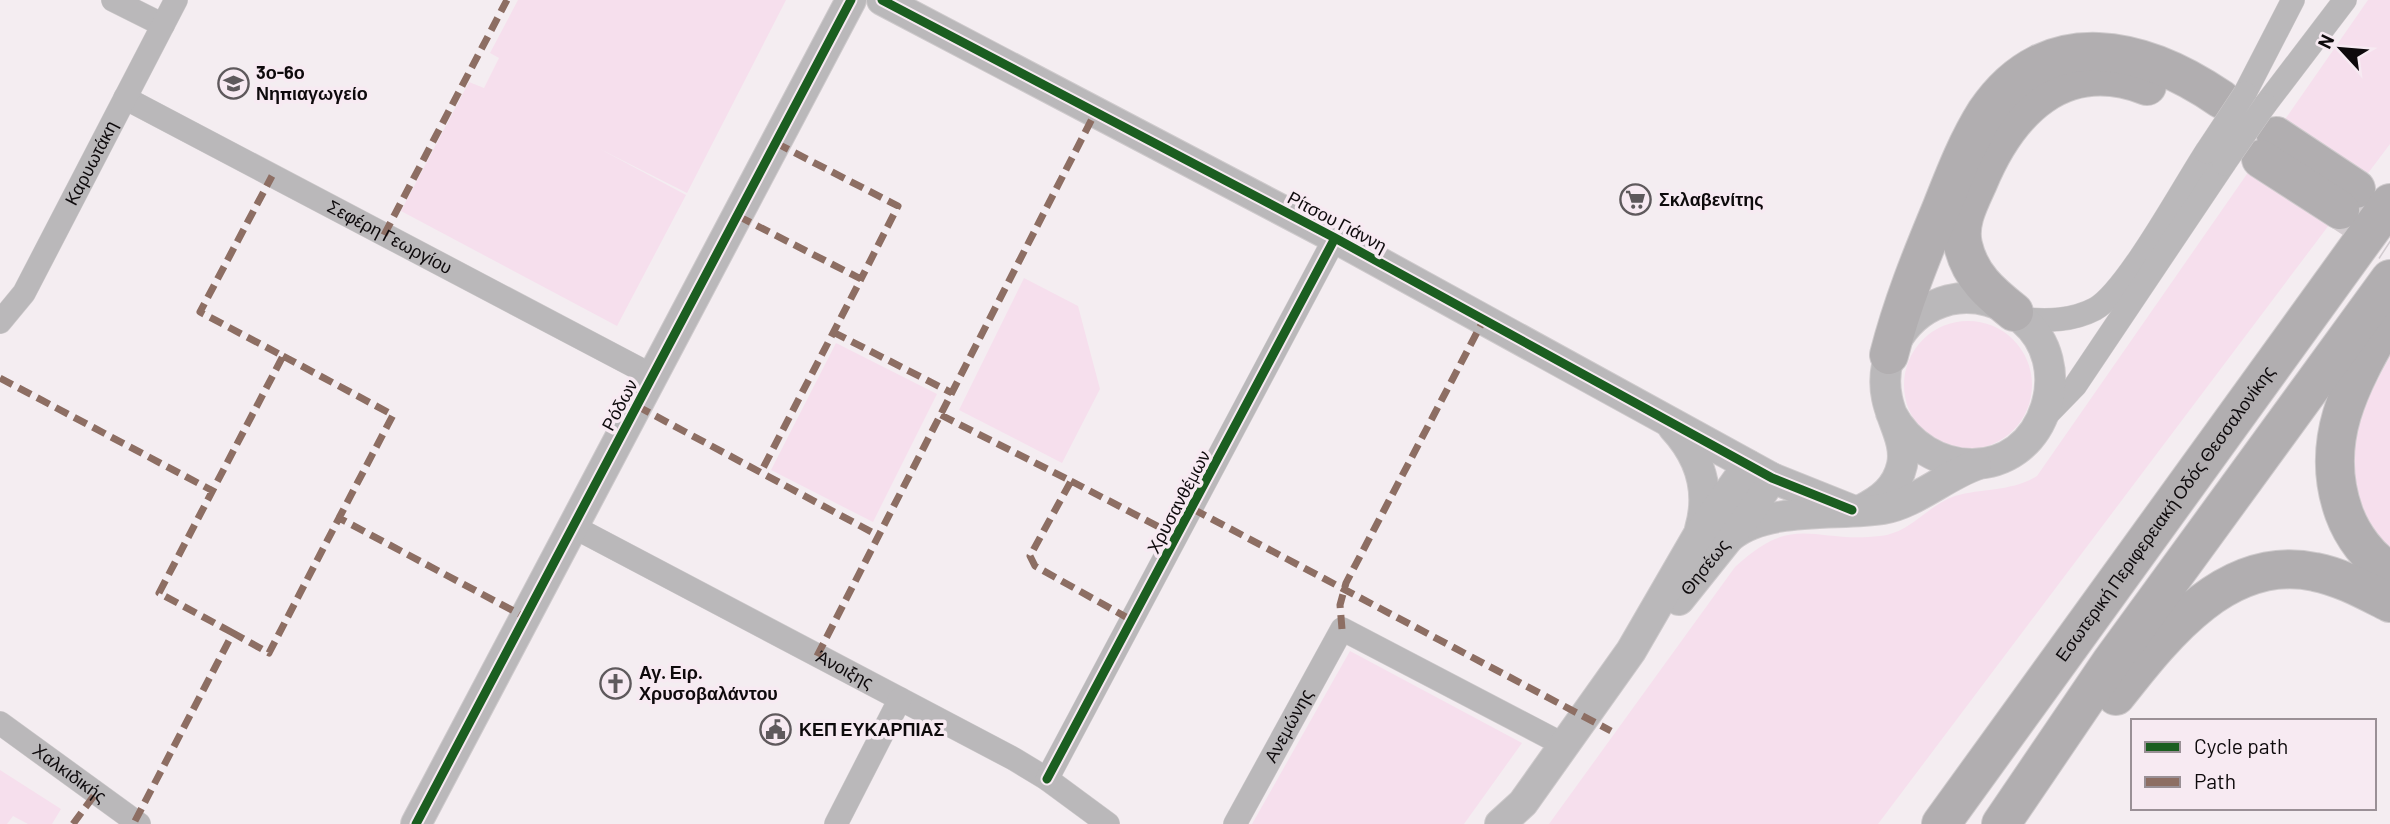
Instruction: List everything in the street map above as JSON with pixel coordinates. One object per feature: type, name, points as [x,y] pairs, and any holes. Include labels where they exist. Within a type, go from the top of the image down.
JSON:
[{"type":"highway","points":[[1889,355],[1914,275],[1970,139],[1994,102],[2026,74],[2068,54],[2095,51],[2122,53],[2174,70],[2238,129]]},
{"type":"highway","points":[[2018,315],[1979,282],[1966,256],[1962,232],[1965,213],[1979,178],[2013,118],[2053,89],[2078,79],[2104,77],[2149,87],[2238,129],[2362,201]]},
{"type":"highway","name":"Εσωτερική Περιφερειακή Οδός Θεσσαλονίκης","points":[[1941,824],[2362,201]]},
{"type":"highway","points":[[2001,824],[2112,662],[2390,279]]},
{"type":"highway","points":[[2390,315],[2346,402],[2333,465],[2337,492],[2353,531],[2375,560],[2390,571]]},
{"type":"highway","points":[[2015,824],[2158,646],[2203,602],[2225,587],[2260,572],[2306,570],[2336,579],[2390,603]]},
{"type":"street","points":[[113,0],[163,25]]},
{"type":"street","name":"Καρυωτάκη","points":[[0,322],[24,293],[176,0]]},
{"type":"street","name":"Ρόδων","points":[[416,824],[851,0]]},
{"type":"street","name":"Ρίτσου Γιάννη","points":[[882,0],[1335,238],[1760,472],[1805,494],[1856,510]]},
{"type":"street","points":[[1731,536],[1742,529],[1782,517],[1892,506],[1947,478],[2013,451],[2075,386],[2238,129],[2293,0]]},
{"type":"street","points":[[1856,510],[1891,489],[1902,468],[1903,450],[1885,384],[1889,355],[1896,339],[1919,314],[1950,300],[1983,299],[2018,315],[2068,318],[2106,302],[2238,129],[2345,0]]},
{"type":"street","name":"Σεφέρη Γεωργίου","points":[[125,98],[653,376]]},
{"type":"street","name":"Χρυσανθέμων","points":[[1047,779],[1335,238]]},
{"type":"street","points":[[2018,315],[2037,335],[2050,365],[2049,398],[2039,424]]},
{"type":"street","points":[[1891,413],[1908,439],[1928,454],[1950,463],[1983,463]]},
{"type":"street","points":[[1663,417],[1688,444],[1700,471],[1705,500],[1697,537]]},
{"type":"street","name":"Θησέως","points":[[1630,651],[1674,606],[1731,536],[1760,472]]},
{"type":"street","name":"Θησέως","points":[[1500,824],[1519,813],[1630,651],[1697,537],[1760,472]]},
{"type":"street","name":"Άνοιξης","points":[[574,527],[1047,779],[1108,824]]},
{"type":"street","name":"Ανεμώνης","points":[[1235,824],[1342,629],[1564,745]]},
{"type":"street","points":[[836,824],[900,699]]},
{"type":"street","name":"Χαλκιδικής","points":[[0,723],[139,824]]},
{"type":"shaded area","points":[[518,0],[786,0],[687,193],[600,149],[686,195],[617,326],[401,211],[469,82],[484,88],[499,58],[490,53]]},
{"type":"shaded area","points":[[2368,0],[2390,0],[2390,144],[1878,824],[1549,824],[1735,567],[1756,550],[1790,535],[1857,537],[1891,534],[1955,496],[2017,485],[2037,476]]},
{"type":"shaded area","points":[[1024,278],[1078,306],[1100,389],[1062,463],[959,410]]},
{"type":"shaded area","points":[[1968,321],[1992,326],[2013,340],[2027,361],[2032,385],[2027,409],[2013,430],[1992,444],[1968,449],[1944,444],[1923,430],[1909,409],[1904,385],[1909,361],[1923,340],[1944,326]]},
{"type":"shaded area","points":[[836,343],[937,394],[873,522],[771,470]]},
{"type":"shaded area","points":[[2390,356],[2390,554],[2360,519],[2349,434]]},
{"type":"shaded area","points":[[1350,651],[1522,743],[1464,824],[1252,824]]},
{"type":"shaded area","points":[[0,770],[61,809],[52,824],[28,824],[13,816],[7,824],[0,824]]},
{"type":"tunnel","points":[[2341,211],[2390,243]]},
{"type":"marked path","points":[[384,235],[507,0]]},
{"type":"marked path","points":[[817,656],[1095,113]]},
{"type":"marked path","points":[[776,143],[898,206],[861,279]]},
{"type":"marked path","points":[[233,633],[159,593],[283,356],[200,312],[272,176]]},
{"type":"marked path","points":[[738,216],[861,279],[761,472]]},
{"type":"marked path","points":[[1342,629],[1340,605],[1346,583],[1484,319]]},
{"type":"marked path","points":[[833,332],[952,393]]},
{"type":"marked path","points":[[283,356],[393,415],[339,518]]},
{"type":"marked path","points":[[0,378],[213,491]]},
{"type":"marked path","points":[[637,406],[879,536]]},
{"type":"marked path","points":[[941,415],[1071,481],[1030,556],[1035,566],[1133,621]]},
{"type":"marked path","points":[[1071,481],[1178,537]]},
{"type":"marked path","points":[[1193,509],[1611,731]]},
{"type":"marked path","points":[[135,821],[233,633],[269,653],[339,518],[525,617]]},
{"type":"marked path","points":[[73,824],[96,793]]},
{"type":"cycle path","points":[[416,824],[851,0]]},
{"type":"cycle path","points":[[882,0],[1335,238],[1772,478],[1852,510]]},
{"type":"cycle path","points":[[1047,779],[1335,238]]},
{"type":"place","name":"3ο-6ο Νηπιαγωγείο","points":[[233,83]]},
{"type":"place","name":"Σκλαβενίτης","points":[[1636,200]]},
{"type":"place","name":"Αγ. Ειρ. Χρυσοβαλάντου","points":[[616,683]]},
{"type":"place","name":"ΚΕΠ ΕΥΚΑΡΠΙΑΣ","points":[[776,730]]}]
